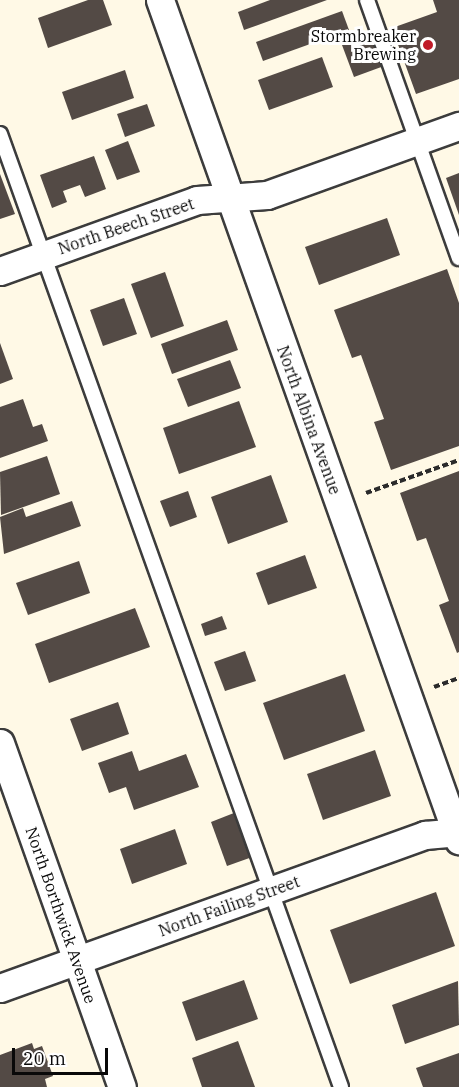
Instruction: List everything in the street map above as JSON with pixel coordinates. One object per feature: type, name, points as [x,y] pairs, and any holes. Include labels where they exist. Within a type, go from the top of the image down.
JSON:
[{"type":"street","name":"North Albina Avenue","points":[[160,0],[458,835]]},
{"type":"street","name":"North Beech Street","points":[[0,271],[197,200],[267,195],[459,126]]},
{"type":"street","name":"North Borthwick Avenue","points":[[0,743],[122,1087]]},
{"type":"street","name":"North Failing Street","points":[[0,988],[425,835],[458,835]]},
{"type":"lane","points":[[367,0],[459,258]]},
{"type":"lane","points":[[0,134],[341,1087]]},
{"type":"path","points":[[339,503],[459,460]]},
{"type":"building","points":[[88,0],[103,0],[112,25],[48,48],[38,18]]},
{"type":"building","points":[[270,0],[327,0],[244,30],[238,12]]},
{"type":"building","name":"Stormbreaker Brewing","points":[[433,0],[459,0],[459,79],[416,94],[392,28],[437,12]]},
{"type":"building","points":[[342,11],[349,30],[263,61],[256,42]]},
{"type":"building","points":[[372,34],[384,66],[354,77],[342,45]]},
{"type":"building","points":[[322,57],[333,87],[269,110],[258,80]]},
{"type":"building","points":[[125,70],[134,98],[72,120],[62,92]]},
{"type":"building","points":[[147,104],[155,126],[125,137],[117,114]]},
{"type":"building","points":[[128,141],[140,172],[117,180],[105,150]]},
{"type":"building","points":[[94,156],[106,189],[85,197],[80,185],[63,191],[67,202],[52,208],[40,175]]},
{"type":"building","points":[[459,173],[459,215],[446,178]]},
{"type":"building","points":[[0,174],[15,214],[0,219]]},
{"type":"building","points":[[387,218],[400,255],[319,285],[305,247]]},
{"type":"building","points":[[447,269],[459,303],[459,446],[391,470],[374,422],[384,419],[361,355],[352,358],[334,310]]},
{"type":"building","points":[[165,272],[184,326],[151,338],[131,284]]},
{"type":"building","points":[[124,298],[137,334],[103,346],[90,310]]},
{"type":"building","points":[[227,320],[238,350],[172,374],[161,344]]},
{"type":"building","points":[[0,343],[13,379],[0,384]]},
{"type":"building","points":[[230,360],[241,388],[188,407],[177,379]]},
{"type":"building","points":[[23,399],[33,427],[42,424],[48,441],[0,458],[0,407]]},
{"type":"building","points":[[239,401],[256,447],[179,474],[163,428]]},
{"type":"building","points":[[47,456],[60,494],[1,515],[0,472]]},
{"type":"building","points":[[459,471],[459,652],[457,653],[439,605],[449,601],[426,538],[417,541],[400,493]]},
{"type":"building","points":[[271,475],[288,522],[228,544],[211,497]]},
{"type":"building","points":[[188,491],[197,517],[170,527],[160,501]]},
{"type":"building","points":[[72,501],[81,526],[4,554],[0,517],[23,508],[26,517]]},
{"type":"building","points":[[305,555],[317,588],[268,605],[256,573]]},
{"type":"building","points":[[79,561],[90,593],[28,615],[16,583]]},
{"type":"building","points":[[135,608],[150,647],[49,683],[35,644]]},
{"type":"building","points":[[222,616],[227,629],[205,636],[201,624]]},
{"type":"building","points":[[245,651],[256,681],[225,691],[214,662]]},
{"type":"building","points":[[345,674],[365,731],[284,760],[263,703]]},
{"type":"building","points":[[118,702],[129,734],[82,751],[70,719]]},
{"type":"building","points":[[375,750],[391,796],[323,820],[307,774]]},
{"type":"building","points":[[132,751],[139,771],[186,754],[199,787],[134,810],[126,787],[109,793],[98,763]]},
{"type":"building","points":[[239,811],[255,856],[227,866],[211,822]]},
{"type":"building","points":[[175,829],[187,864],[132,884],[120,849]]},
{"type":"building","points":[[436,892],[455,946],[350,984],[330,930]]},
{"type":"building","points":[[244,980],[258,1019],[196,1041],[182,1002]]},
{"type":"building","points":[[458,981],[459,1025],[405,1044],[392,1005]]},
{"type":"building","points":[[238,1041],[255,1087],[202,1087],[192,1058]]},
{"type":"building","points":[[32,1043],[34,1049],[42,1046],[53,1076],[45,1079],[47,1087],[0,1087],[0,1055]]},
{"type":"building","points":[[459,1053],[459,1087],[423,1087],[416,1068]]},
{"type":"place","name":"Stormbreaker Brewing","points":[[428,45]]}]
